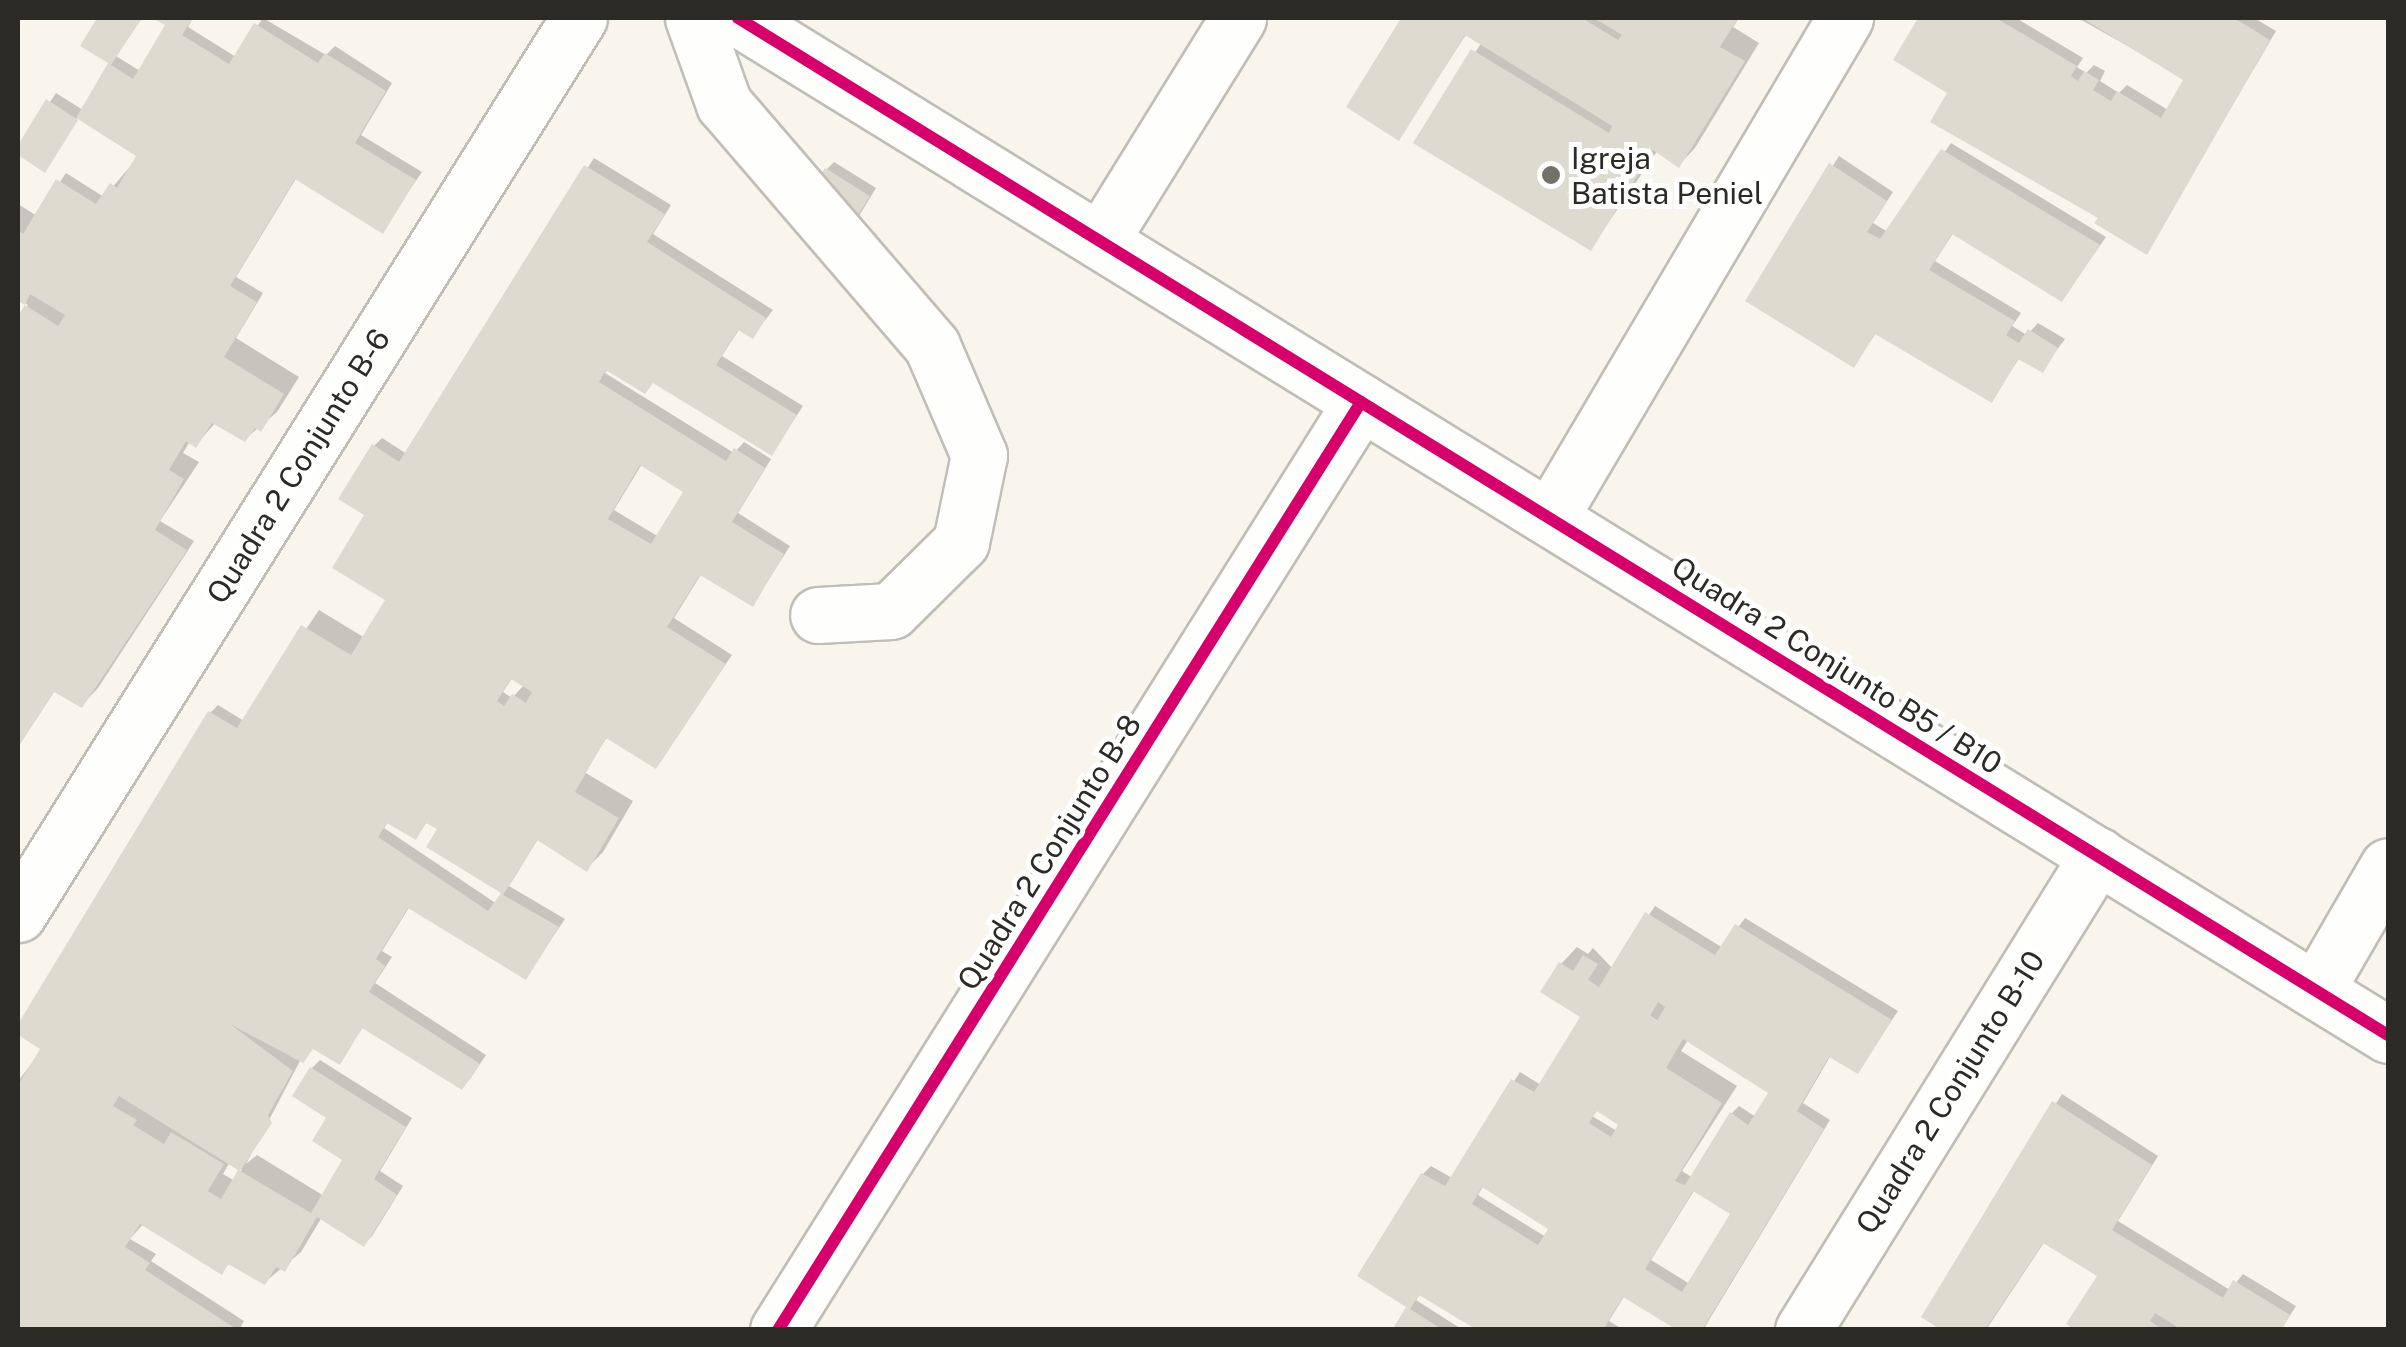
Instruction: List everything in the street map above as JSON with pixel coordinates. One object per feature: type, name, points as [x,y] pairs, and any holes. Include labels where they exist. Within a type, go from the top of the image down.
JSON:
[{"type":"street","name":"Quadra 2 Conjunto B-6","points":[[18,914],[579,18]]},
{"type":"street","points":[[693,18],[724,104],[932,346],[979,455],[961,542],[891,611],[818,615]]},
{"type":"street","name":"Quadra 2 Conjunto B5 / B10","points":[[738,18],[2388,1035]]},
{"type":"street","points":[[1100,241],[1238,18]]},
{"type":"street","points":[[1550,518],[1845,18]]},
{"type":"street","name":"Quadra 2 Conjunto B-8","points":[[778,1330],[1361,402]]},
{"type":"street","name":"Quadra 2 Conjunto B-10","points":[[1803,1330],[2098,855]]},
{"type":"street","points":[[2316,990],[2388,866]]},
{"type":"building","points":[[97,18],[142,18],[111,65],[133,79],[165,25],[152,18],[193,18],[182,35],[229,64],[254,23],[318,63],[325,53],[386,91],[355,143],[416,180],[383,234],[295,179],[230,286],[257,302],[224,357],[284,394],[261,432],[255,428],[245,442],[212,423],[196,448],[186,441],[169,470],[184,479],[155,530],[187,550],[82,708],[54,692],[18,747],[18,316],[25,305],[18,301],[18,230],[23,234],[56,179],[96,204],[110,183],[117,188],[136,156],[76,118],[108,63],[80,46]],"holes":[[[30,294],[65,315],[58,326],[25,305]]]},
{"type":"building","points":[[1401,18],[1582,18],[1618,40],[1622,35],[1594,18],[1738,18],[1720,47],[1745,61],[1679,168],[1653,150],[1591,251],[1413,143],[1471,49],[1609,133],[1612,126],[1465,35],[1399,141],[1346,107]]},
{"type":"building","points":[[1918,18],[1996,18],[2077,66],[2071,76],[2078,81],[2084,71],[2099,80],[2093,90],[2111,101],[2117,91],[2161,118],[2183,80],[2082,18],[2234,18],[2270,40],[2147,255],[2094,223],[2098,218],[1930,122],[1947,93],[1893,60]]},
{"type":"building","points":[[46,99],[78,120],[45,173],[18,155],[18,145]]},
{"type":"building","points":[[1941,149],[2100,245],[2062,302],[1952,234],[1929,270],[2015,321],[2006,335],[2019,343],[2028,329],[2058,348],[2043,373],[2018,359],[1992,403],[1875,334],[1854,368],[1745,301],[1829,163],[1887,201],[1867,232],[1880,239]]},
{"type":"building","points":[[584,165],[665,214],[647,242],[766,318],[753,339],[738,330],[716,365],[797,415],[772,456],[653,383],[645,394],[606,370],[599,382],[726,461],[734,448],[765,468],[732,522],[784,554],[753,607],[700,575],[667,627],[726,664],[656,769],[606,738],[575,792],[619,818],[587,872],[537,840],[503,895],[559,927],[526,980],[408,908],[376,959],[385,966],[369,992],[480,1064],[462,1090],[362,1028],[340,1065],[313,1049],[303,1063],[230,1024],[293,1071],[268,1115],[272,1123],[240,1171],[311,1213],[342,1160],[312,1141],[326,1118],[292,1096],[310,1067],[406,1127],[374,1179],[397,1195],[364,1247],[317,1217],[285,1272],[276,1267],[265,1285],[228,1264],[222,1275],[140,1224],[125,1247],[150,1263],[145,1270],[238,1330],[18,1330],[18,1085],[40,1049],[18,1035],[18,1024],[208,711],[237,728],[301,625],[351,655],[385,600],[332,568],[364,515],[338,499],[372,444],[399,462]],"holes":[[[640,465],[683,492],[651,544],[608,519]],[[511,679],[532,692],[526,703],[512,694],[504,706],[497,701]],[[387,823],[416,840],[426,823],[437,829],[426,847],[501,893],[488,911],[378,837]],[[119,1096],[238,1170],[221,1199],[208,1191],[224,1164],[171,1132],[164,1144],[133,1125],[137,1120],[113,1106]]]},
{"type":"building","points":[[825,168],[870,196],[837,250],[792,221]]},
{"type":"building","points":[[1645,912],[1715,955],[1735,924],[1892,1020],[1858,1074],[1829,1057],[1797,1111],[1824,1129],[1702,1330],[1677,1330],[1623,1297],[1603,1330],[1477,1330],[1419,1295],[1410,1309],[1443,1330],[1392,1330],[1406,1307],[1357,1276],[1421,1173],[1445,1186],[1511,1079],[1534,1092],[1580,1017],[1540,992],[1559,962],[1573,971],[1583,955],[1598,964],[1588,980],[1599,987]],"holes":[[[1658,1002],[1665,1007],[1657,1021],[1650,1016]],[[1683,1039],[1768,1093],[1748,1125],[1730,1112],[1685,1185],[1675,1181],[1722,1103],[1666,1068]],[[1597,1111],[1618,1125],[1611,1137],[1589,1123]],[[1482,1187],[1548,1229],[1538,1245],[1472,1204]],[[1693,1191],[1730,1214],[1682,1292],[1645,1269]]]},
{"type":"building","points":[[2052,1101],[2152,1165],[2112,1230],[2223,1298],[2233,1280],[2290,1315],[2281,1330],[2182,1330],[2155,1313],[2150,1321],[2163,1330],[2075,1330],[2066,1324],[2097,1276],[2043,1243],[1985,1330],[1941,1330],[1921,1317]]},
{"type":"cycle path","points":[[738,18],[2388,1035]]},
{"type":"cycle path","points":[[778,1330],[1361,402]]},
{"type":"place","name":"Igreja Batista Peniel","points":[[1551,175]]}]
